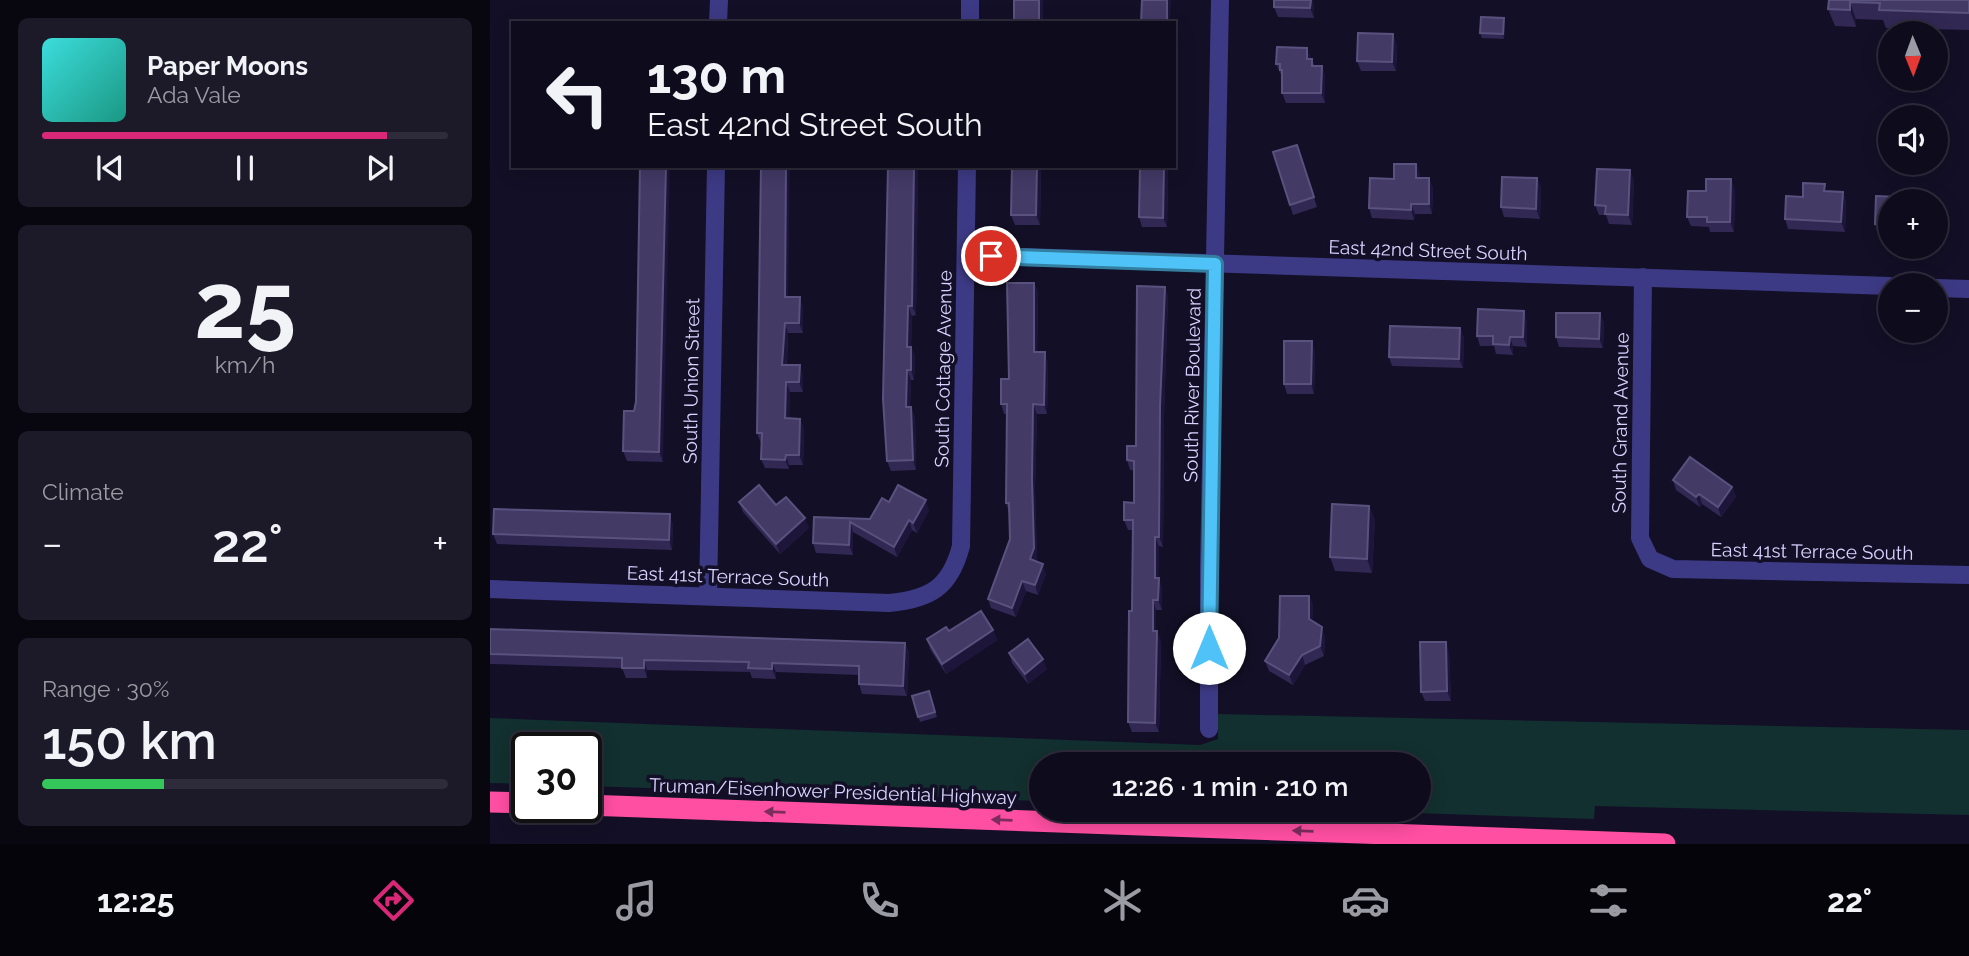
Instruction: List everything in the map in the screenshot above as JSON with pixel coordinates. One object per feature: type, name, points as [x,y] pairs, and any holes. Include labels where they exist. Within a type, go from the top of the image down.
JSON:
[{"type":"highway","points":[[490,802],[511,803]]},
{"type":"highway","name":"Truman/Eisenhower Presidential Highway","points":[[602,806],[1665,844]]},
{"type":"street","points":[[718,21],[719,0]]},
{"type":"street","points":[[970,0],[970,21]]},
{"type":"street","name":"South River Boulevard","points":[[1209,729],[1220,0]]},
{"type":"street","name":"South Union Street","points":[[708,596],[716,168]]},
{"type":"street","name":"South Cottage Avenue","points":[[952,571],[961,547],[967,168]]},
{"type":"street","name":"East 42nd Street South","points":[[966,255],[1878,286]]},
{"type":"street","name":"South Grand Avenue","points":[[1643,277],[1640,538],[1650,559],[1656,562]]},
{"type":"street","points":[[1948,288],[1969,289]]},
{"type":"street","name":"East 41st Terrace South","points":[[1656,562],[1673,569],[1969,575]]},
{"type":"street","name":"East 41st Terrace South","points":[[490,589],[889,603],[912,601],[939,587],[952,571]]},
{"type":"green space","points":[[1218,714],[1969,730],[1969,815],[1595,806],[1594,819],[1431,814],[1431,752],[1029,752],[1029,801],[602,787],[602,732],[511,732],[511,784],[490,783],[490,718],[1200,745],[1218,739]]},
{"type":"building","points":[[1014,0],[1039,0],[1039,21],[1014,21]]},
{"type":"building","points":[[1142,0],[1167,0],[1167,21],[1141,21]]},
{"type":"building","points":[[1274,0],[1311,0],[1310,8],[1274,7]]},
{"type":"building","points":[[1829,0],[1969,0],[1969,13],[1879,10],[1880,3],[1850,2],[1850,10],[1828,9]]},
{"type":"building","points":[[1481,17],[1504,18],[1503,34],[1480,33]]},
{"type":"building","points":[[1358,33],[1393,34],[1392,62],[1357,61]]},
{"type":"building","points":[[1277,47],[1307,48],[1307,59],[1312,59],[1312,66],[1322,66],[1321,93],[1282,93],[1282,70],[1280,64],[1276,64]]},
{"type":"building","points":[[1297,145],[1314,197],[1290,205],[1273,152]]},
{"type":"building","points":[[1394,164],[1416,164],[1416,178],[1429,178],[1429,204],[1411,204],[1411,210],[1369,208],[1370,178],[1394,179]]},
{"type":"building","points":[[640,168],[666,168],[659,452],[623,451],[624,411],[634,411]]},
{"type":"building","points":[[761,168],[786,168],[785,297],[800,297],[799,323],[785,323],[782,365],[800,365],[799,382],[786,382],[785,418],[800,419],[799,455],[786,455],[785,460],[761,459],[762,433],[757,433]]},
{"type":"building","points":[[888,168],[914,168],[912,306],[908,306],[907,347],[911,347],[911,370],[907,370],[906,407],[911,407],[913,460],[887,461],[883,399]]},
{"type":"building","points":[[1012,168],[1037,168],[1036,215],[1011,215]]},
{"type":"building","points":[[1140,168],[1164,168],[1163,218],[1139,217]]},
{"type":"building","points":[[1597,169],[1630,170],[1628,215],[1605,214],[1606,206],[1595,205]]},
{"type":"building","points":[[1502,177],[1537,178],[1536,209],[1501,207]]},
{"type":"building","points":[[1706,179],[1731,179],[1730,222],[1707,222],[1707,217],[1687,217],[1688,191],[1706,191]]},
{"type":"building","points":[[1803,183],[1825,184],[1824,191],[1843,192],[1841,222],[1785,219],[1786,196],[1803,197]]},
{"type":"building","points":[[1876,196],[1878,196],[1878,224],[1875,224]]},
{"type":"building","points":[[1007,283],[1034,283],[1034,352],[1045,352],[1044,405],[1033,404],[1034,548],[1030,559],[1043,564],[1035,585],[1022,581],[1012,608],[988,599],[1010,539],[1009,503],[1006,503],[1007,404],[1001,404],[1001,379],[1009,379]]},
{"type":"building","points":[[1137,286],[1165,287],[1160,406],[1159,537],[1155,537],[1155,578],[1159,578],[1158,600],[1153,600],[1153,631],[1157,631],[1155,723],[1128,722],[1133,520],[1124,520],[1124,502],[1134,503],[1134,461],[1127,460],[1127,446],[1136,446]]},
{"type":"building","points":[[1478,309],[1524,311],[1523,337],[1510,337],[1509,345],[1493,344],[1493,336],[1477,336]]},
{"type":"building","points":[[1556,313],[1600,313],[1599,339],[1556,337]]},
{"type":"building","points":[[1390,326],[1460,328],[1459,359],[1389,357]]},
{"type":"building","points":[[1284,341],[1312,341],[1311,384],[1284,384]]},
{"type":"building","points":[[1690,457],[1732,487],[1718,507],[1699,494],[1696,497],[1673,480]]},
{"type":"building","points":[[759,485],[776,505],[786,497],[805,518],[776,544],[739,502]]},
{"type":"building","points":[[898,485],[926,500],[913,523],[909,520],[894,547],[850,522],[849,545],[813,543],[814,517],[870,519],[882,498],[889,502]]},
{"type":"building","points":[[1332,504],[1369,506],[1367,559],[1330,557]]},
{"type":"building","points":[[494,509],[670,514],[669,540],[493,534]]},
{"type":"building","points":[[1280,596],[1309,596],[1309,619],[1322,627],[1320,646],[1302,655],[1289,675],[1265,661],[1279,638]]},
{"type":"building","points":[[981,611],[993,630],[942,664],[927,639],[946,627],[949,631]]},
{"type":"building","points":[[490,629],[905,643],[903,686],[859,684],[859,666],[772,663],[772,669],[748,668],[749,662],[644,660],[644,668],[622,668],[622,658],[490,654]]},
{"type":"building","points":[[1028,639],[1043,659],[1025,674],[1009,653]]},
{"type":"building","points":[[1420,642],[1446,642],[1447,691],[1421,692]]},
{"type":"building","points":[[929,691],[935,712],[918,717],[912,696]]},
{"type":"route","points":[[991,256],[1215,264],[1209,648]]}]
